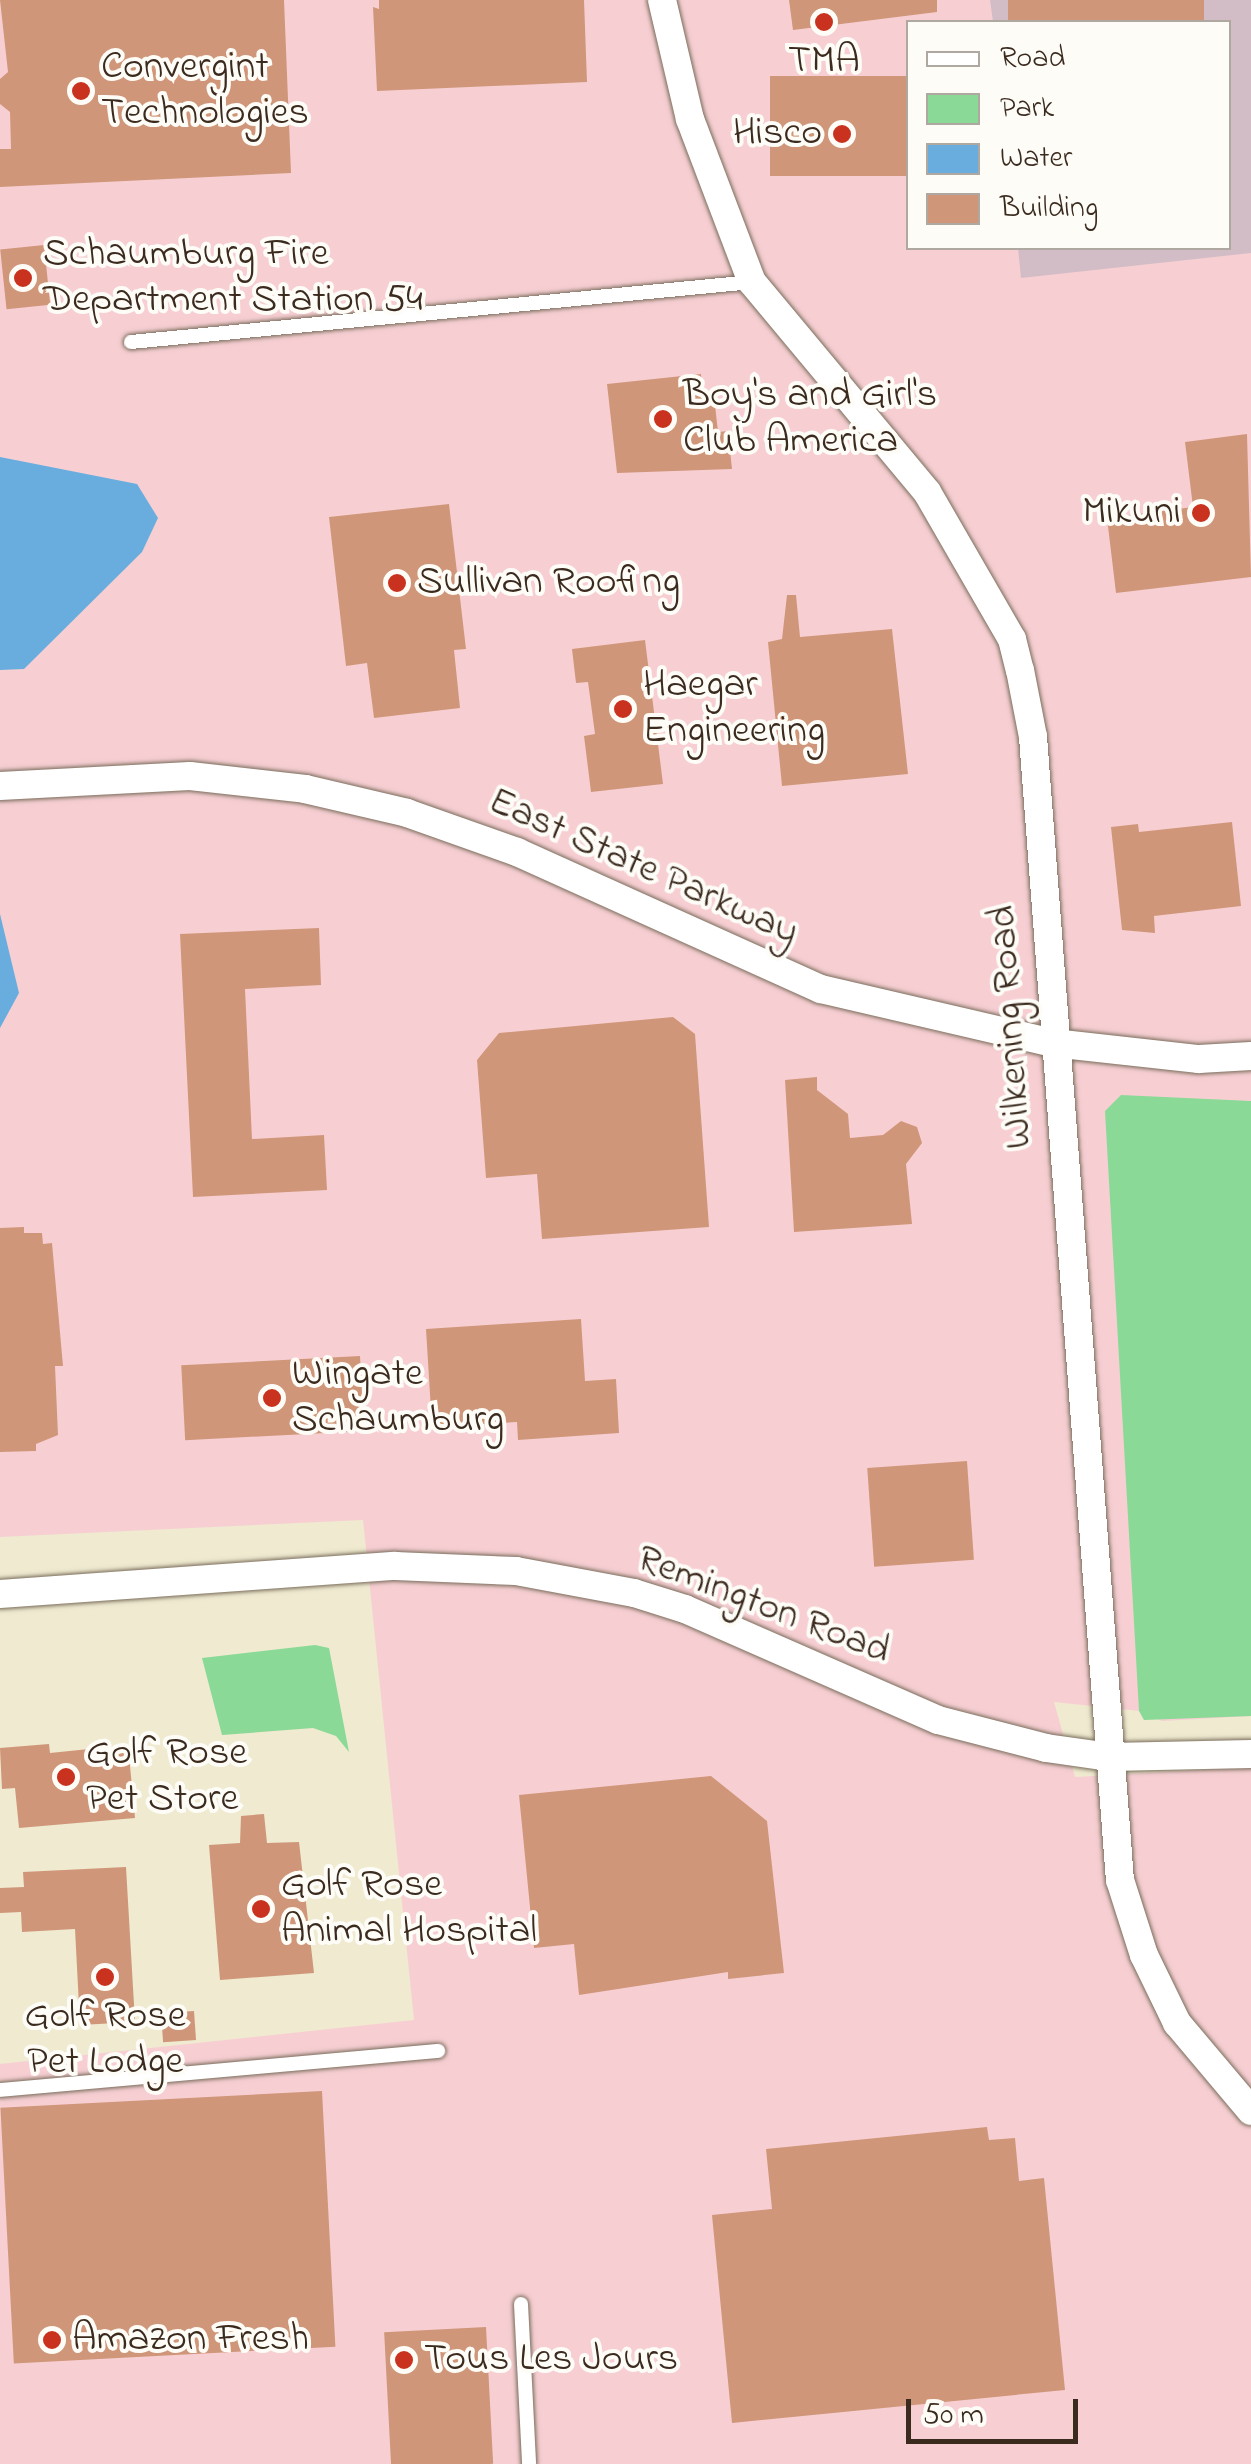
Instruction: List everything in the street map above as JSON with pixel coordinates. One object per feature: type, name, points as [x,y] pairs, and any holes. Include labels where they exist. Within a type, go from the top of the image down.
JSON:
[{"type":"street","name":"Wilkening Road","points":[[662,0],[690,120],[752,282],[927,492],[1012,639],[1033,737],[1053,1043],[1120,1880],[1144,1954],[1177,2022],[1251,2111]]},
{"type":"street","name":"East State Parkway","points":[[0,786],[190,776],[305,789],[407,813],[614,892],[820,989],[1053,1043],[1200,1059],[1251,1056]]},
{"type":"street","name":"Remington Road","points":[[0,1594],[394,1566],[516,1572],[634,1593],[685,1609],[938,1720],[1110,1758],[1251,1754]]},
{"type":"lane","points":[[131,342],[752,282]]},
{"type":"lane","points":[[0,2090],[438,2051]]},
{"type":"lane","points":[[520,2304],[529,2464]]},
{"type":"shaded area","points":[[0,0],[1251,0],[1251,1716],[1162,1721],[1139,1711],[1054,1702],[1075,1777],[1251,1767],[1251,2464],[0,2464],[0,2064],[414,2020],[363,1520],[0,1537]]},
{"type":"shaded area","points":[[990,0],[1251,0],[1251,253],[1021,278],[1018,250],[1231,250],[1231,20],[993,20]]},
{"type":"green space","points":[[1121,1095],[1251,1101],[1251,1716],[1144,1720],[1139,1711],[1105,1111]]},
{"type":"green space","points":[[315,1645],[329,1648],[349,1752],[336,1736],[313,1728],[222,1735],[202,1658]]},
{"type":"water","points":[[0,457],[137,484],[158,518],[142,552],[24,669],[0,670]]},
{"type":"water","points":[[0,914],[19,993],[0,1028]]},
{"type":"building","points":[[0,0],[284,0],[291,173],[0,187],[0,149],[11,149],[10,112],[0,104],[0,79],[8,72]]},
{"type":"building","points":[[379,0],[584,0],[587,82],[377,91],[373,7],[379,9]]},
{"type":"building","name":"TMA","points":[[789,0],[937,0],[937,12],[793,30]]},
{"type":"building","points":[[1008,0],[1204,0],[1204,20],[1008,20]]},
{"type":"building","name":"Hisco","points":[[770,76],[906,76],[906,176],[770,176]]},
{"type":"building","name":"Schaumburg Fire Department Station 54","points":[[44,245],[50,305],[7,309],[0,250]]},
{"type":"building","name":"Boy's and Girl's Club America","points":[[701,374],[704,406],[715,405],[718,432],[728,431],[732,469],[617,473],[607,384]]},
{"type":"building","name":"Mikuni","points":[[1247,434],[1251,577],[1116,593],[1107,518],[1193,507],[1185,442]]},
{"type":"building","name":"Sullivan Roofing","points":[[449,504],[466,649],[454,650],[460,708],[374,718],[367,663],[346,666],[329,517]]},
{"type":"building","points":[[787,595],[796,595],[800,637],[892,629],[908,774],[782,786],[768,642],[782,639]]},
{"type":"building","name":"Haegar Engineering","points":[[645,640],[663,784],[591,792],[584,736],[595,734],[588,682],[576,683],[572,649]]},
{"type":"building","points":[[1232,822],[1241,906],[1154,916],[1155,933],[1122,930],[1111,827],[1138,824],[1139,832]]},
{"type":"building","points":[[319,928],[321,985],[245,989],[252,1139],[324,1135],[327,1190],[193,1197],[180,934]]},
{"type":"building","points":[[673,1017],[695,1034],[709,1227],[542,1239],[537,1174],[486,1178],[477,1060],[499,1033]]},
{"type":"building","points":[[817,1077],[817,1090],[848,1114],[850,1138],[883,1135],[901,1121],[917,1127],[922,1143],[906,1164],[912,1224],[794,1232],[785,1080]]},
{"type":"building","points":[[24,1227],[24,1233],[42,1233],[43,1244],[52,1243],[63,1366],[55,1366],[58,1435],[36,1444],[36,1451],[0,1452],[0,1228]]},
{"type":"building","points":[[581,1319],[585,1381],[616,1379],[619,1433],[518,1440],[517,1422],[432,1427],[426,1329]]},
{"type":"building","name":"Wingate Schaumburg","points":[[360,1356],[364,1431],[185,1440],[181,1365]]},
{"type":"building","points":[[967,1461],[974,1560],[874,1567],[867,1468]]},
{"type":"building","name":"Golf Rose Pet Store","points":[[49,1744],[50,1753],[128,1745],[135,1818],[19,1828],[15,1788],[2,1789],[0,1748]]},
{"type":"building","points":[[711,1776],[767,1821],[784,1973],[728,1979],[728,1972],[579,1995],[574,1944],[534,1948],[519,1795]]},
{"type":"building","name":"Golf Rose Animal Hospital","points":[[264,1814],[267,1843],[299,1842],[314,1973],[220,1980],[209,1845],[240,1843],[241,1816]]},
{"type":"building","name":"Golf Rose Pet Lodge","points":[[126,1867],[135,2022],[80,2025],[75,1929],[22,1932],[21,1912],[0,1913],[0,1888],[24,1887],[23,1872]]},
{"type":"building","points":[[194,2011],[196,2040],[163,2042],[161,2013]]},
{"type":"building","points":[[322,2091],[335,2347],[14,2364],[0,2108]]},
{"type":"building","points":[[987,2127],[989,2140],[1015,2138],[1019,2181],[1044,2178],[1065,2390],[732,2423],[712,2215],[772,2209],[766,2149]]},
{"type":"building","points":[[486,2327],[493,2464],[391,2464],[384,2332]]},
{"type":"place","name":"TMA","points":[[824,22]]},
{"type":"place","name":"Convergint Technologies","points":[[81,91]]},
{"type":"place","name":"Hisco","points":[[842,134]]},
{"type":"place","name":"Schaumburg Fire Department Station 54","points":[[23,278]]},
{"type":"place","name":"Boy's and Girl's Club America","points":[[663,419]]},
{"type":"place","name":"Mikuni","points":[[1201,513]]},
{"type":"place","name":"Sullivan Roofing","points":[[397,583]]},
{"type":"place","name":"Haegar Engineering","points":[[623,709]]},
{"type":"place","name":"Wingate Schaumburg","points":[[272,1398]]},
{"type":"place","name":"Golf Rose Pet Store","points":[[66,1777]]},
{"type":"place","name":"Golf Rose Animal Hospital","points":[[261,1909]]},
{"type":"place","name":"Golf Rose Pet Lodge","points":[[105,1977]]},
{"type":"place","name":"Amazon Fresh","points":[[52,2340]]},
{"type":"place","name":"Tous Les Jours","points":[[404,2360]]}]
